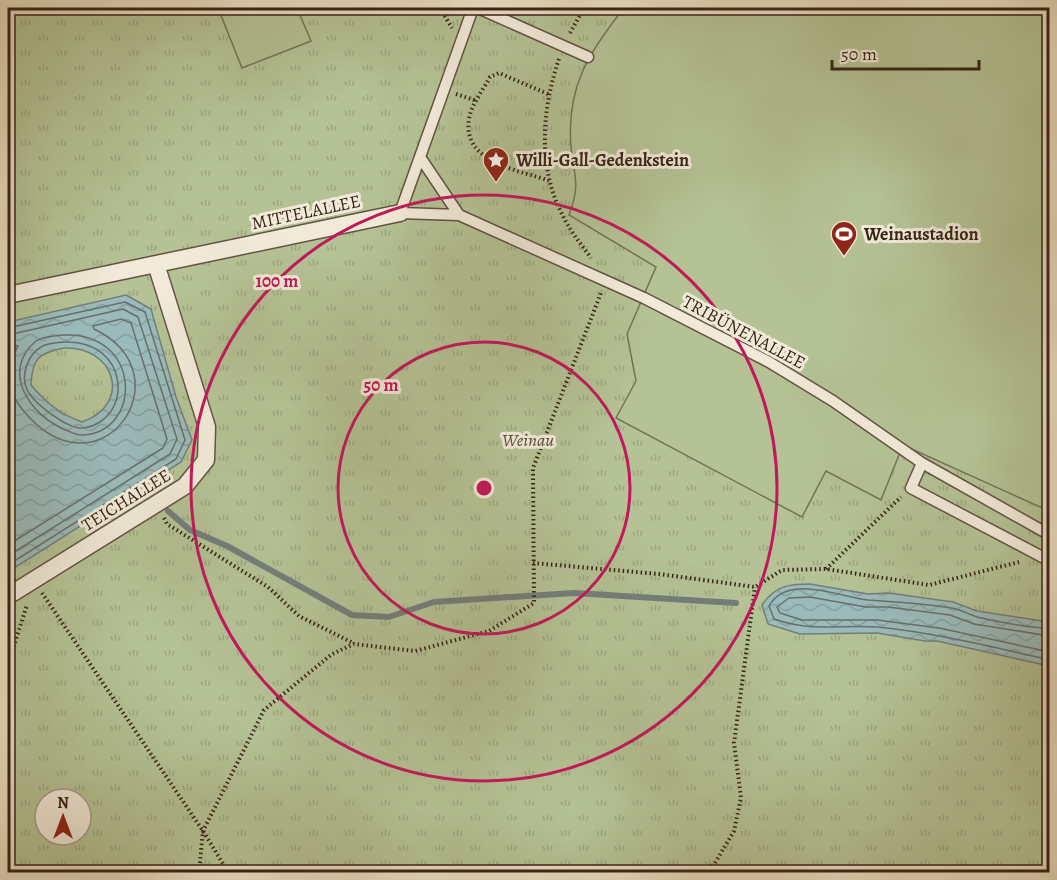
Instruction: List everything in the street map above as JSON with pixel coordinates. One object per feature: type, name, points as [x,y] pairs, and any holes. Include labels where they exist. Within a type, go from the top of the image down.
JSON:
[{"type":"street","name":"MITTELALLEE","points":[[8,295],[400,213]]},
{"type":"street","name":"TEICHALLEE","points":[[8,596],[185,486],[206,460],[207,427],[156,264]]},
{"type":"lane","points":[[400,213],[473,8]]},
{"type":"lane","points":[[478,8],[588,57]]},
{"type":"lane","points":[[420,157],[459,215]]},
{"type":"lane","name":"TRIBÜNENALLEE","points":[[400,213],[459,215],[606,281],[769,362],[833,401],[922,463],[1050,535]]},
{"type":"lane","points":[[922,463],[911,489],[1045,559]]},
{"type":"path","points":[[8,14],[12,8]]},
{"type":"path","points":[[158,503],[166,524],[268,587],[299,616],[354,644],[415,651],[489,631],[534,603],[533,468],[606,281],[562,215],[550,181],[544,121],[549,94],[564,45],[584,8]]},
{"type":"path","points":[[549,94],[499,74],[490,77],[469,119],[470,141],[481,156],[550,181]]},
{"type":"path","points":[[444,90],[477,101]]},
{"type":"path","points":[[826,569],[911,489]]},
{"type":"path","points":[[533,563],[659,574],[755,587],[782,570],[826,569],[929,585],[1045,559]]},
{"type":"path","points":[[8,664],[34,581]]},
{"type":"path","points":[[34,581],[203,831],[228,873]]},
{"type":"path","points":[[705,873],[715,864],[734,831],[741,798],[734,743],[755,587]]},
{"type":"path","points":[[199,873],[203,831],[264,710],[332,654],[354,644]]},
{"type":"green space","name":"Weinau","points":[[8,8],[1049,8],[1049,872],[8,872]]},
{"type":"green space","points":[[218,8],[297,8],[311,41],[242,68]]},
{"type":"green space","name":"Weinaustadion","points":[[624,8],[1049,8],[1049,511],[903,445],[881,500],[826,471],[802,517],[616,418],[636,381],[627,334],[656,267],[569,215],[576,187],[570,126],[576,88],[582,72],[600,40]]},
{"type":"water","points":[[126,295],[151,309],[176,397],[192,440],[181,462],[8,572],[8,322]],"holes":[[[64,348],[82,350],[96,356],[106,366],[111,378],[112,390],[108,403],[98,414],[82,422],[54,407],[31,385],[33,369],[38,358],[48,352]]]},
{"type":"water","points":[[810,584],[868,594],[889,593],[953,602],[977,611],[1049,622],[1049,666],[937,641],[877,633],[800,634],[768,624],[762,605],[772,594],[783,587]]},
{"type":"waterway","points":[[168,511],[190,530],[227,546],[352,615],[389,617],[434,602],[574,593],[736,603]]},
{"type":"place","name":"Willi-Gall-Gedenkstein","points":[[496,183]]},
{"type":"place","name":"Weinaustadion","points":[[844,257]]}]
